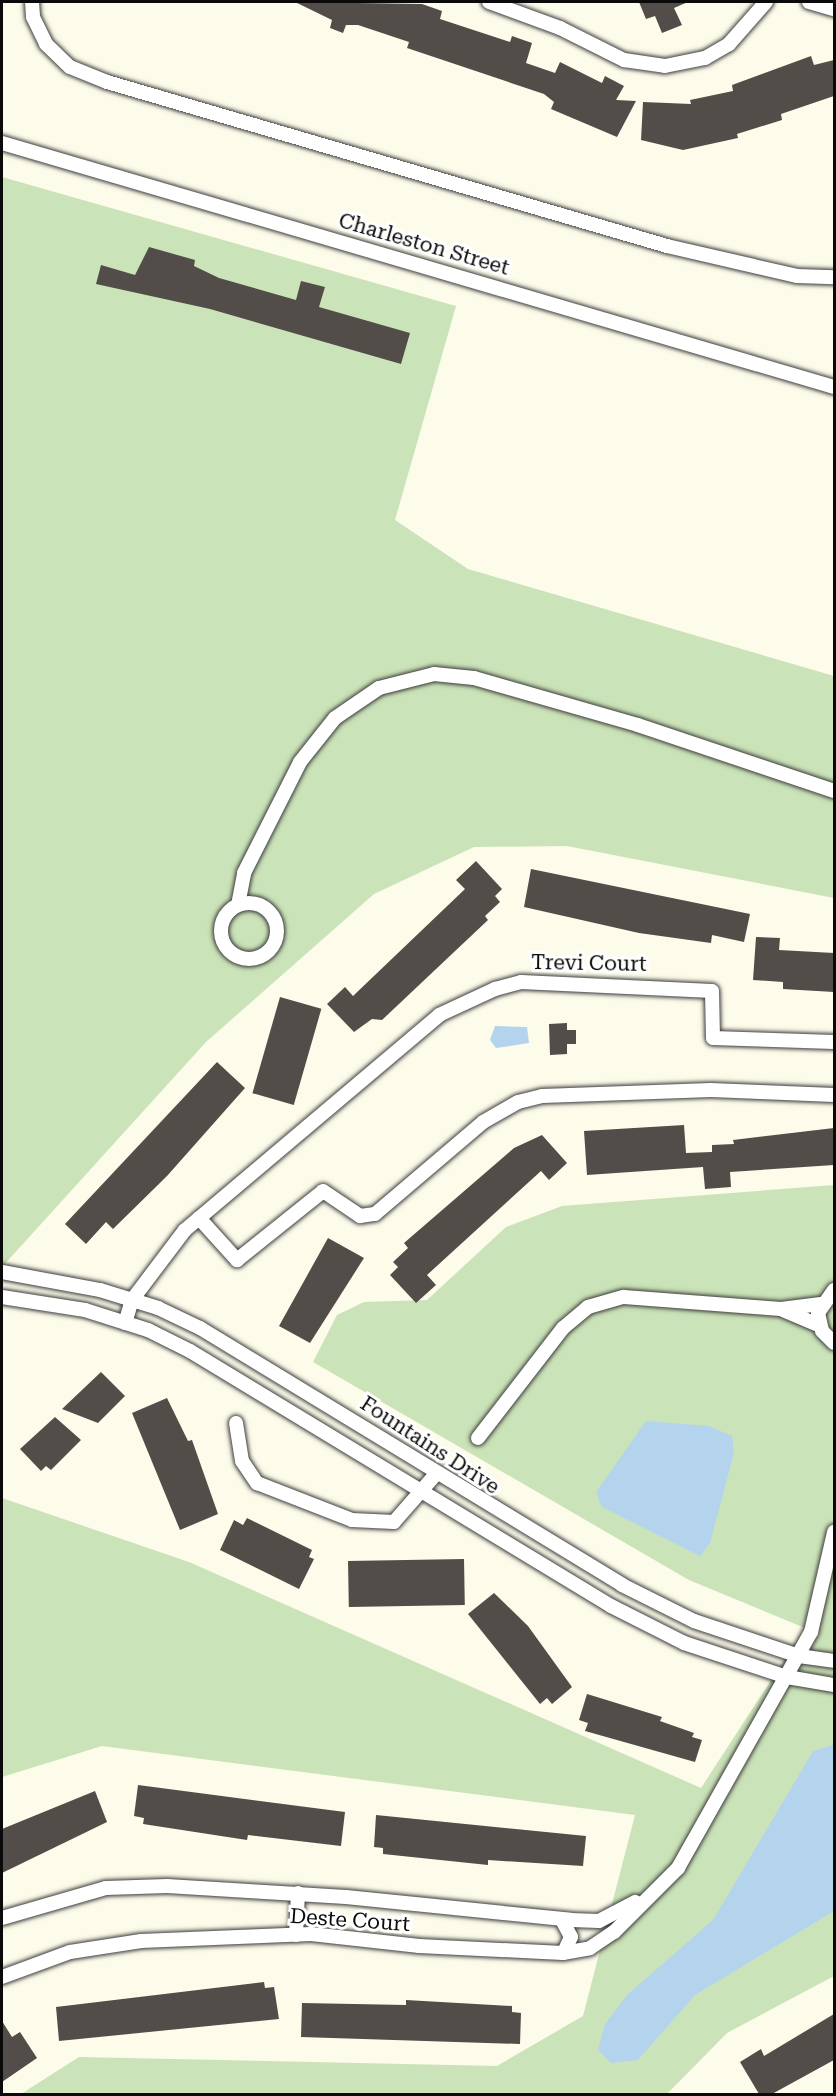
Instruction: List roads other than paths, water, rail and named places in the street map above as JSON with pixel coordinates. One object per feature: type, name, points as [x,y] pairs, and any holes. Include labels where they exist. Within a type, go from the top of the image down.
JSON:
[{"type":"street","points":[[32,2],[33,17],[46,44],[70,67],[107,82],[667,246],[797,276],[834,277]]},
{"type":"street","points":[[489,2],[560,28],[624,60],[665,66],[705,58],[729,44],[766,2]]},
{"type":"street","points":[[809,2],[834,9]]},
{"type":"street","name":"Charleston Street","points":[[2,143],[834,387]]},
{"type":"street","points":[[238,905],[256,903],[276,921],[276,940],[257,959],[239,958],[221,936],[224,918],[238,905],[244,873],[300,762],[335,718],[379,688],[434,674],[474,678],[638,725],[834,791]]},
{"type":"street","name":"Trevi Court","points":[[125,1323],[132,1300],[199,1218],[439,1015],[521,982],[712,991],[713,1038],[834,1042]]},
{"type":"street","points":[[199,1218],[237,1260],[323,1191],[360,1216],[375,1214],[483,1122],[518,1102],[542,1096],[711,1090],[834,1095]]},
{"type":"street","name":"Fountains Drive","points":[[2,1272],[132,1300],[200,1328],[435,1475],[663,1605],[799,1656],[834,1661]]},
{"type":"street","points":[[819,1325],[821,1304],[834,1290]]},
{"type":"street","points":[[2,1296],[125,1323],[190,1351],[419,1493],[622,1612],[684,1643],[787,1677],[834,1685]]},
{"type":"street","points":[[478,1438],[563,1328],[588,1306],[624,1297],[781,1309],[821,1304]]},
{"type":"street","points":[[781,1309],[819,1325],[834,1343]]},
{"type":"street","points":[[236,1423],[248,1475],[319,1510],[352,1520],[393,1522],[435,1475]]},
{"type":"street","name":"Deste Court","points":[[2,1977],[70,1952],[129,1943],[296,1935],[564,1952],[590,1948],[614,1932],[642,1898],[678,1868],[811,1632],[834,1532]]},
{"type":"street","name":"Deste Court","points":[[2,1918],[106,1888],[298,1893],[562,1920],[599,1921],[642,1898]]},
{"type":"street","points":[[296,1935],[298,1893]]},
{"type":"street","points":[[562,1920],[571,1937],[564,1952]]},
{"type":"water","points":[[495,1026],[527,1027],[529,1043],[496,1048],[490,1040]]},
{"type":"water","points":[[646,1421],[709,1426],[732,1436],[734,1453],[710,1543],[700,1556],[602,1507],[596,1492]]},
{"type":"water","points":[[834,1745],[834,1911],[695,1995],[638,2060],[611,2063],[598,2050],[605,2024],[628,1994],[713,1920],[813,1751]]}]
